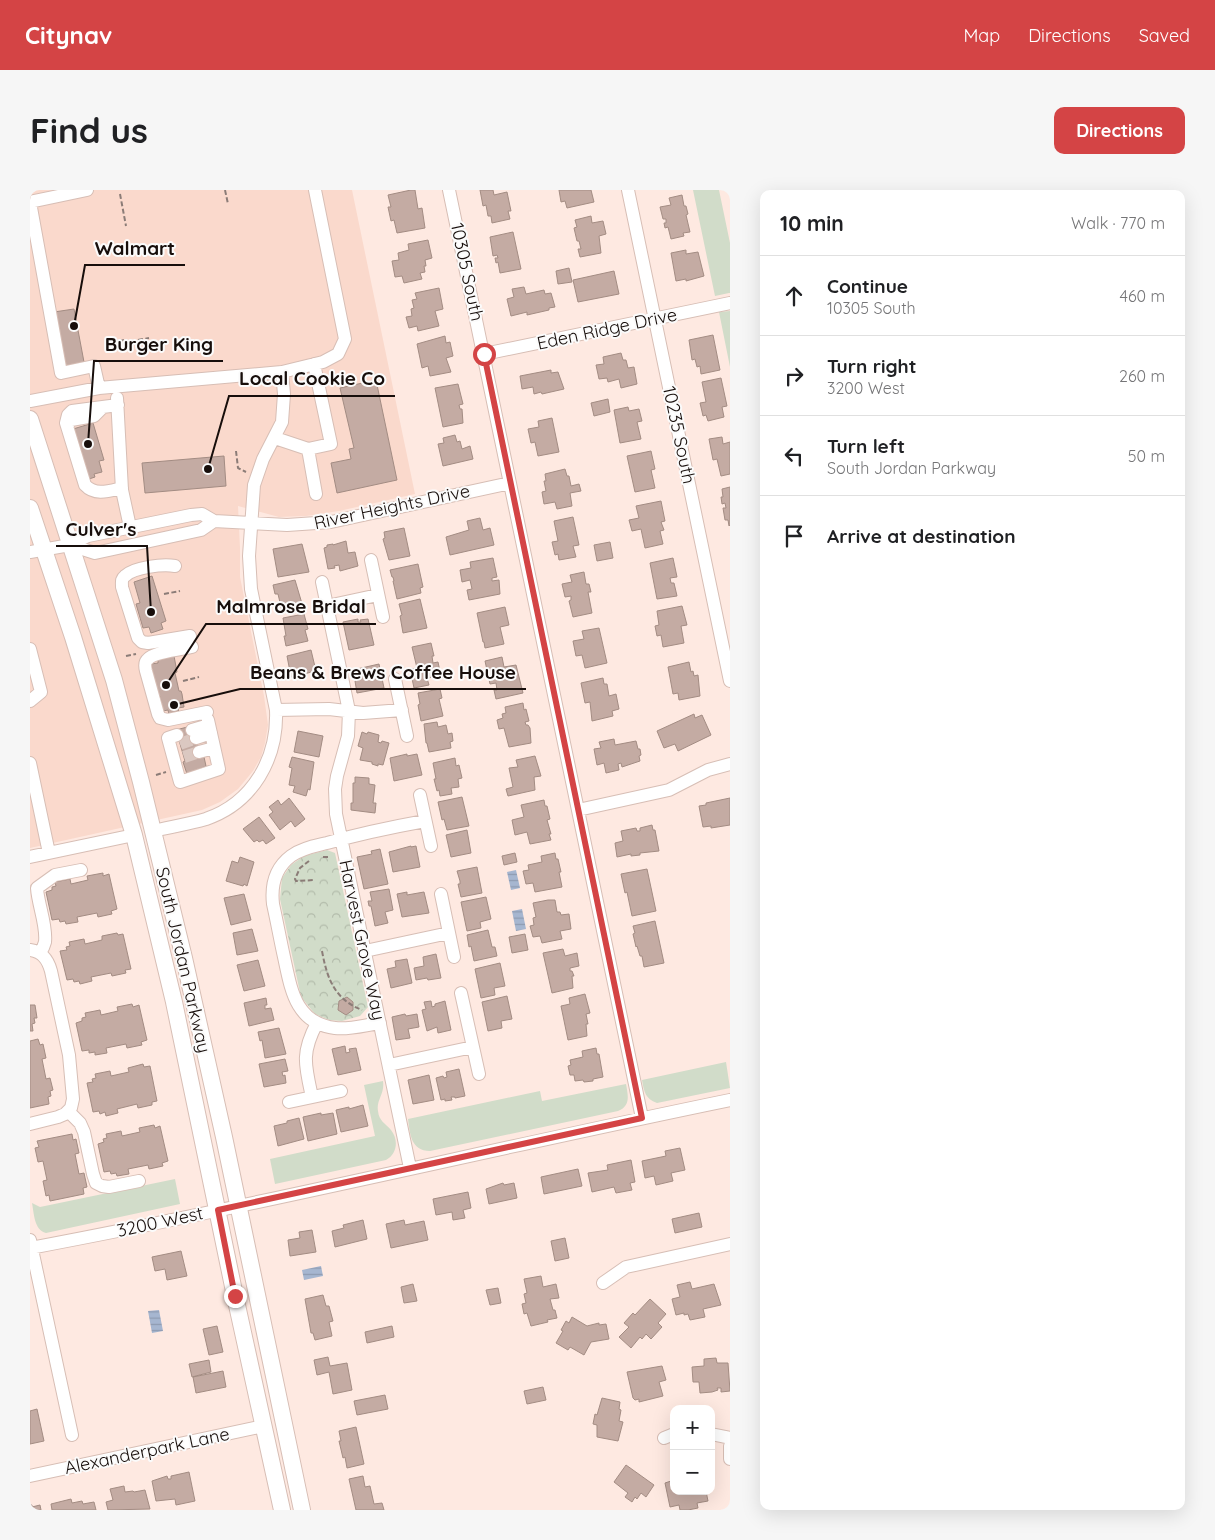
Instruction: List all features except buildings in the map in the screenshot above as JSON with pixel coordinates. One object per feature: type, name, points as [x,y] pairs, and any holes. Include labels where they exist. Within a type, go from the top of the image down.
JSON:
[{"type":"main road","name":"South Jordan Parkway","points":[[30,419],[114,680],[153,831],[184,958],[302,1510]]},
{"type":"main road","name":"South Jordan Parkway","points":[[30,508],[37,551],[73,637],[134,835],[174,1002],[282,1510]]},
{"type":"street","points":[[87,190],[30,202],[62,373],[94,366],[99,388]]},
{"type":"street","points":[[30,401],[99,388],[282,372],[323,362],[338,354],[345,339],[315,190]]},
{"type":"street","name":"10305 South","points":[[450,190],[642,1118]]},
{"type":"street","name":"10235 South","points":[[628,190],[730,681]]},
{"type":"street","name":"Eden Ridge Drive","points":[[484,354],[730,304]]},
{"type":"street","points":[[275,438],[308,449],[331,444],[314,364]]},
{"type":"street","points":[[153,831],[206,819],[234,804],[248,791],[264,770],[271,752],[276,724],[276,710],[249,578],[248,556],[254,485],[282,422],[284,394],[282,372]]},
{"type":"street","points":[[117,387],[122,488],[130,527]]},
{"type":"street","points":[[118,405],[72,410],[68,415],[68,426],[85,485],[90,490],[101,492],[122,488]]},
{"type":"street","points":[[308,449],[316,494]]},
{"type":"street","name":"River Heights Drive","points":[[37,551],[70,545],[88,536],[197,514],[202,514],[214,521],[251,524],[299,525],[331,522],[510,483]]},
{"type":"street","points":[[70,545],[95,554],[201,530],[214,521]]},
{"type":"street","points":[[371,560],[382,617]]},
{"type":"street","points":[[175,566],[165,565],[134,570],[122,580],[122,587],[138,638],[142,642],[191,641],[147,659],[145,664],[146,671],[160,718],[210,730]]},
{"type":"street","name":"Harvest Grove Way","points":[[322,582],[349,711],[348,736],[338,770],[335,789],[336,814],[410,1168]]},
{"type":"street","points":[[327,606],[378,595]]},
{"type":"street","points":[[30,649],[41,692],[30,701]]},
{"type":"street","points":[[395,679],[407,736]]},
{"type":"street","points":[[276,710],[329,708],[363,713],[402,710]]},
{"type":"street","points":[[210,730],[196,742],[210,730]]},
{"type":"street","points":[[176,752],[180,782],[219,769],[210,730]]},
{"type":"street","points":[[30,763],[49,853]]},
{"type":"street","points":[[578,810],[669,790],[708,770],[730,764]]},
{"type":"street","points":[[420,795],[430,846]]},
{"type":"street","points":[[380,1023],[344,1029],[335,1028],[317,1023],[301,1010],[292,991],[273,904],[272,889],[276,874],[285,862],[290,856],[303,849],[341,838],[425,821]]},
{"type":"street","points":[[30,857],[134,835]]},
{"type":"street","points":[[30,1124],[58,1118],[71,1108],[73,1099],[69,1055],[51,971],[48,962],[35,952],[45,942],[45,932],[34,888],[55,875],[81,870]]},
{"type":"street","points":[[440,894],[454,957]]},
{"type":"street","points":[[365,951],[449,933]]},
{"type":"street","points":[[462,993],[479,1074]]},
{"type":"street","points":[[312,1097],[305,1059],[307,1043],[317,1023]]},
{"type":"street","points":[[389,1065],[473,1047]]},
{"type":"street","points":[[289,1102],[341,1091]]},
{"type":"street","name":"3200 West","points":[[30,1245],[218,1210],[730,1100]]},
{"type":"street","points":[[68,1111],[80,1123],[84,1132],[96,1183],[109,1187],[139,1181]]},
{"type":"street","points":[[603,1283],[626,1267],[730,1244]]},
{"type":"street","points":[[30,1245],[72,1435]]},
{"type":"street","name":"Alexanderpark Lane","points":[[30,1476],[264,1426]]},
{"type":"street","points":[[715,1435],[730,1438]]},
{"type":"street","points":[[730,1446],[730,1459]]},
{"type":"path","points":[[225,190],[228,204]]},
{"type":"path","points":[[120,194],[126,226]]},
{"type":"path","points":[[138,340],[149,338]]},
{"type":"path","points":[[113,343],[124,340]]},
{"type":"path","points":[[236,451],[238,468],[246,472]]},
{"type":"path","points":[[164,594],[180,591]]},
{"type":"path","points":[[183,681],[199,677]]},
{"type":"path","points":[[156,775],[176,752]]},
{"type":"path","points":[[319,858],[330,857]]},
{"type":"path","points":[[310,860],[300,868],[295,879],[296,881],[315,880]]},
{"type":"path","points":[[322,951],[328,977],[340,998],[362,1010]]},
{"type":"shaded area","points":[[30,190],[352,190],[415,494],[339,511],[306,516],[279,517],[238,506],[240,577],[268,725],[261,757],[253,771],[238,789],[220,802],[202,810],[30,848]]},
{"type":"green space","points":[[693,190],[719,190],[730,243],[730,293],[715,296]]},
{"type":"green space","points":[[730,311],[730,367],[719,312]]},
{"type":"green space","points":[[327,850],[335,853],[368,1007],[360,1016],[342,1021],[329,1020],[315,1014],[301,997],[280,899],[282,878],[291,865],[304,856]]},
{"type":"green space","points":[[726,1062],[730,1088],[657,1103],[650,1099],[644,1091],[642,1080]]},
{"type":"green space","points":[[383,1081],[378,1111],[381,1120],[394,1134],[396,1146],[395,1151],[390,1157],[386,1160],[275,1184],[270,1159],[375,1136],[364,1085]]},
{"type":"green space","points":[[626,1084],[627,1103],[618,1111],[430,1151],[415,1145],[411,1136],[408,1119],[540,1091],[542,1101]]},
{"type":"green space","points":[[175,1179],[180,1204],[46,1233],[39,1228],[35,1221],[32,1203],[40,1207]]},
{"type":"water","points":[[516,870],[520,888],[511,890],[507,872]]},
{"type":"water","points":[[522,909],[526,929],[516,931],[512,911]]},
{"type":"water","points":[[321,1266],[323,1276],[304,1280],[302,1270]]},
{"type":"water","points":[[159,1310],[163,1331],[152,1333],[148,1311]]},
{"type":"tunnel","points":[[180,744],[196,738]]},
{"type":"tunnel","points":[[184,757],[199,752]]},
{"type":"place","name":"Walmart","points":[[74,326]]},
{"type":"place","name":"Burger King","points":[[88,444]]},
{"type":"place","name":"Local Cookie Co","points":[[208,469]]},
{"type":"place","name":"Culver's","points":[[151,612]]},
{"type":"place","name":"Malmrose Bridal","points":[[166,685]]},
{"type":"place","name":"Beans & Brews Coffee House","points":[[174,705]]},
{"type":"route","points":[[235,1296],[218,1210],[642,1118],[484,354]]}]
